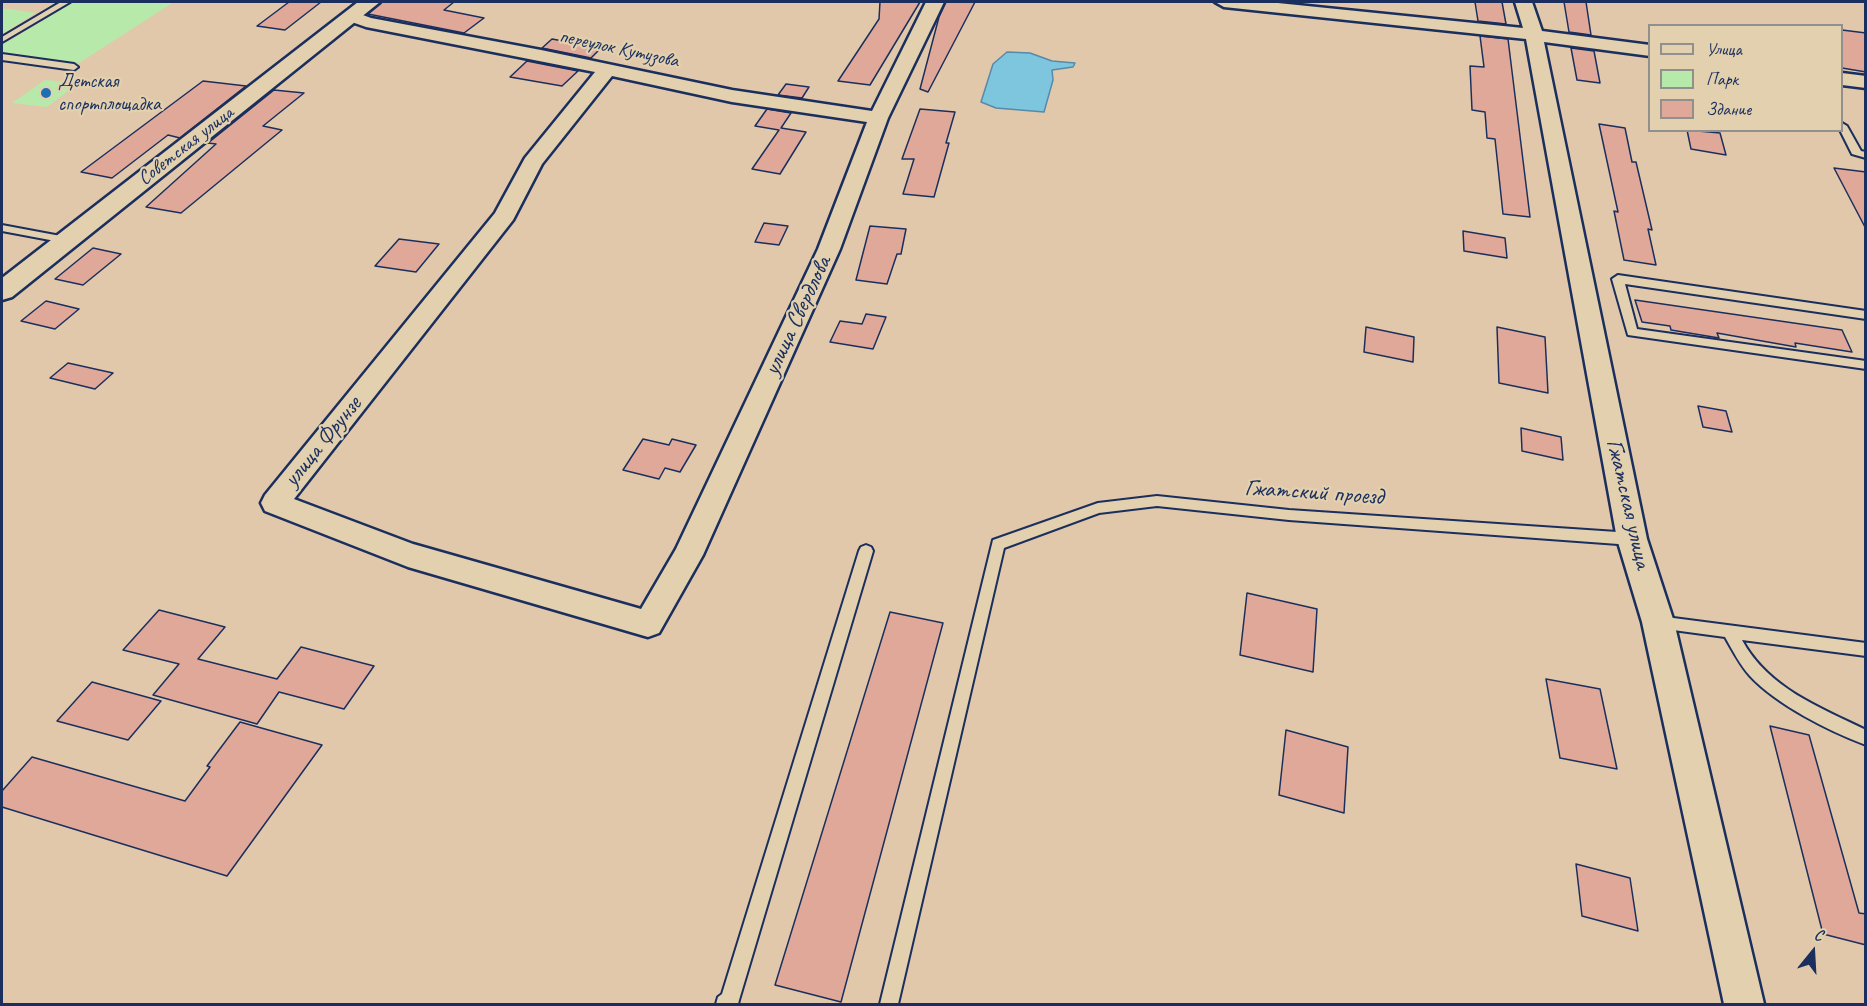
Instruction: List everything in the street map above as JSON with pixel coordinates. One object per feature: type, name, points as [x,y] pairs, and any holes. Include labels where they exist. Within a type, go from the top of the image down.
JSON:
[{"type":"main road","name":"Советская улица","points":[[2,291],[361,9]]},
{"type":"street","name":"улица Свердлова","points":[[648,624],[688,555],[829,249],[878,118],[935,2]]},
{"type":"street","points":[[1224,2],[1293,5],[1648,51]]},
{"type":"street","name":"Гжатская улица","points":[[1524,2],[1534,35],[1632,539],[1658,622],[1744,1005]]},
{"type":"street","name":"переулок Кутузова","points":[[361,9],[366,21],[732,96],[878,118]]},
{"type":"street","name":"улица Фрунзе","points":[[608,69],[532,162],[505,215],[275,503],[408,555],[648,624]]},
{"type":"street","points":[[1843,79],[1866,82]]},
{"type":"lane","points":[[2,40],[66,2]]},
{"type":"lane","points":[[2,57],[74,67]]},
{"type":"lane","points":[[1843,128],[1857,154],[1866,155]]},
{"type":"lane","points":[[2,228],[66,240]]},
{"type":"lane","points":[[1866,315],[1618,279],[1632,332],[1866,365]]},
{"type":"lane","name":"Гжатский проезд","points":[[889,1005],[998,544],[1098,508],[1157,501],[1289,515],[1632,539]]},
{"type":"lane","points":[[732,1003],[866,551]]},
{"type":"lane","points":[[1658,622],[1866,650]]},
{"type":"lane","points":[[1730,632],[1741,657],[1773,690],[1866,738]]},
{"type":"green space","points":[[74,2],[174,2],[79,63],[2,52],[2,45]]},
{"type":"green space","points":[[2,8],[36,13],[2,34]]},
{"type":"green space","name":"Детская спортплощадка","points":[[45,80],[79,83],[47,107],[12,103]]},
{"type":"water","points":[[1007,52],[1030,53],[1052,61],[1075,63],[1073,67],[1052,70],[1053,80],[1044,112],[996,108],[981,102],[993,64]]},
{"type":"building","points":[[289,2],[321,2],[285,30],[257,26]]},
{"type":"building","points":[[382,2],[454,2],[444,10],[484,18],[464,33],[368,14]]},
{"type":"building","points":[[880,2],[920,2],[870,85],[838,81],[879,19]]},
{"type":"building","points":[[946,2],[975,2],[928,92],[920,89],[939,17]]},
{"type":"building","points":[[1475,2],[1502,2],[1506,24],[1478,21]]},
{"type":"building","points":[[1564,2],[1586,2],[1591,35],[1569,32]]},
{"type":"building","points":[[1843,30],[1866,33],[1866,72],[1843,68]]},
{"type":"building","points":[[1480,36],[1508,39],[1530,217],[1503,214],[1495,139],[1487,138],[1485,112],[1472,110],[1470,66],[1484,67]]},
{"type":"building","points":[[552,39],[601,48],[591,58],[542,48]]},
{"type":"building","points":[[1571,48],[1594,51],[1600,83],[1577,80]]},
{"type":"building","points":[[527,61],[578,71],[562,86],[510,77]]},
{"type":"building","points":[[203,81],[246,86],[180,138],[168,135],[112,178],[81,172]]},
{"type":"building","points":[[786,84],[809,87],[802,98],[778,95]]},
{"type":"building","points":[[274,90],[304,93],[263,126],[282,130],[181,213],[146,207],[216,144],[208,143]]},
{"type":"building","points":[[767,109],[791,113],[781,128],[806,132],[780,174],[752,169],[779,130],[755,126]]},
{"type":"building","points":[[920,109],[955,112],[934,197],[903,194],[914,159],[902,159]]},
{"type":"building","points":[[1599,124],[1625,128],[1632,162],[1636,162],[1652,230],[1648,229],[1656,265],[1624,260],[1614,211],[1618,212]]},
{"type":"building","points":[[1687,132],[1720,133],[1726,155],[1691,149]]},
{"type":"building","points":[[1834,168],[1866,172],[1866,229]]},
{"type":"building","points":[[764,223],[788,226],[779,245],[755,242]]},
{"type":"building","points":[[870,226],[906,229],[901,254],[897,254],[887,284],[856,280]]},
{"type":"building","points":[[1463,231],[1505,238],[1507,258],[1464,251]]},
{"type":"building","points":[[399,239],[439,244],[416,272],[375,266]]},
{"type":"building","points":[[93,248],[121,254],[83,285],[55,279]]},
{"type":"building","points":[[1635,300],[1842,330],[1852,352],[1795,343],[1796,347],[1717,333],[1719,338],[1671,330],[1670,326],[1642,322]]},
{"type":"building","points":[[46,301],[79,309],[55,329],[21,321]]},
{"type":"building","points":[[866,314],[886,317],[873,349],[830,342],[840,321],[862,324]]},
{"type":"building","points":[[1366,327],[1414,337],[1413,362],[1364,352]]},
{"type":"building","points":[[1497,327],[1545,337],[1548,393],[1499,383]]},
{"type":"building","points":[[68,363],[113,373],[95,389],[50,378]]},
{"type":"building","points":[[1698,406],[1726,411],[1732,432],[1703,427]]},
{"type":"building","points":[[1521,428],[1561,437],[1563,460],[1522,451]]},
{"type":"building","points":[[643,439],[669,445],[672,439],[696,445],[680,472],[665,468],[659,479],[623,470]]},
{"type":"building","points":[[1247,593],[1317,609],[1313,672],[1240,655]]},
{"type":"building","points":[[159,610],[225,627],[198,659],[277,679],[301,647],[374,666],[344,709],[279,692],[257,724],[153,695],[179,664],[123,650]]},
{"type":"building","points":[[890,612],[943,623],[841,1002],[775,985]]},
{"type":"building","points":[[1546,679],[1600,689],[1617,769],[1560,758]]},
{"type":"building","points":[[92,682],[161,701],[128,740],[57,721]]},
{"type":"building","points":[[240,722],[322,745],[227,876],[2,807],[2,791],[32,757],[185,801],[210,767],[207,766]]},
{"type":"building","points":[[1770,726],[1809,735],[1859,913],[1866,914],[1866,945],[1823,934]]},
{"type":"building","points":[[1286,730],[1348,747],[1344,813],[1279,795]]},
{"type":"building","points":[[1576,864],[1630,878],[1638,931],[1582,916]]},
{"type":"place","name":"Детская спортплощадка","points":[[46,93]]}]
